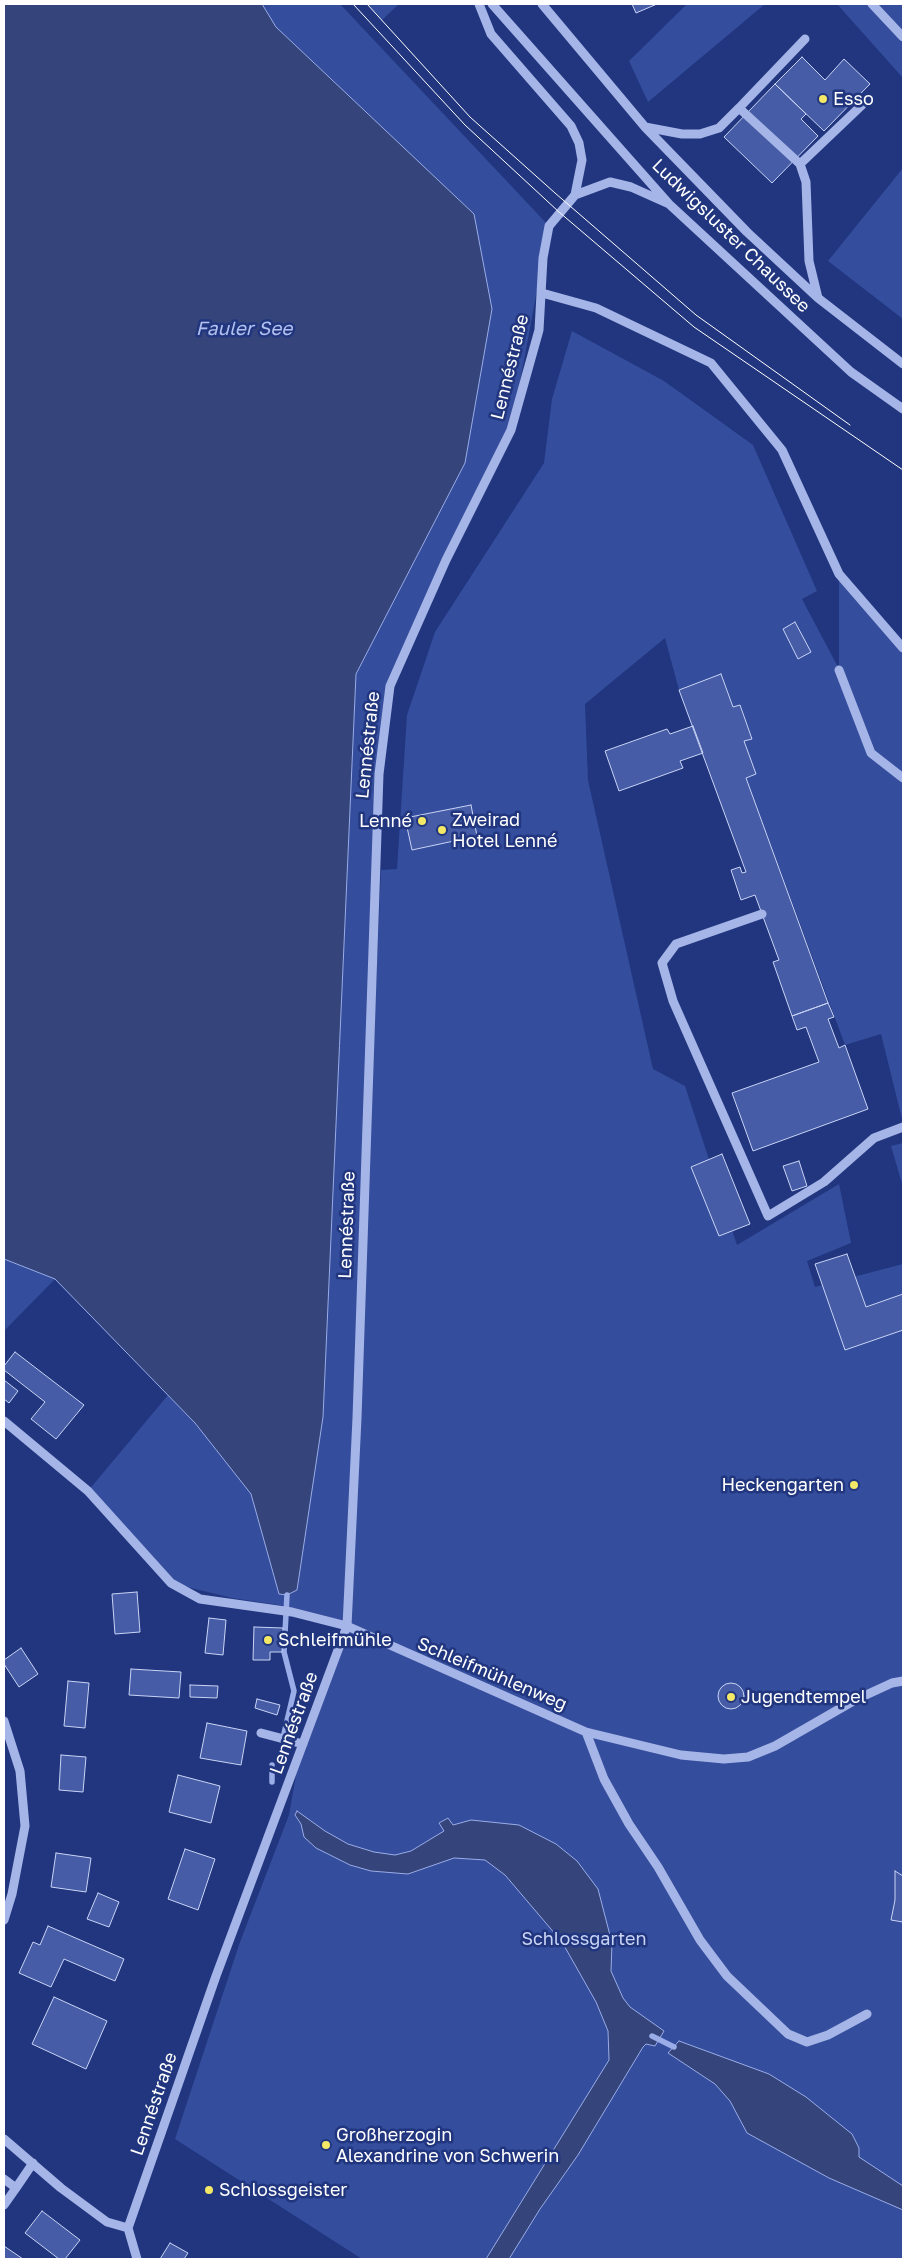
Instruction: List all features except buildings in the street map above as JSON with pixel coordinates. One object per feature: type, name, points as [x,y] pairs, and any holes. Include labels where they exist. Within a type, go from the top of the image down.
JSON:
[{"type":"street","points":[[479,4],[491,34],[571,126],[579,143],[582,160],[575,195]]},
{"type":"street","name":"Ludwigsluster Chaussee","points":[[492,4],[669,204],[851,372],[903,409]]},
{"type":"street","name":"Ludwigsluster Chaussee","points":[[542,4],[645,127],[747,232],[818,298],[903,364]]},
{"type":"street","points":[[872,4],[903,37]]},
{"type":"street","points":[[645,127],[682,134],[700,134],[719,128],[806,39]]},
{"type":"street","points":[[800,164],[862,105]]},
{"type":"street","points":[[739,108],[800,164],[806,182],[809,261],[818,298]]},
{"type":"street","points":[[575,195],[610,182],[630,186],[669,204]]},
{"type":"street","name":"Lennéstraße","points":[[128,2228],[216,1976],[347,1626],[358,1398],[379,774],[390,686],[446,560],[511,430],[539,330],[543,258],[549,226],[575,195]]},
{"type":"street","points":[[542,292],[596,308],[638,326],[711,363],[782,450],[838,574],[903,648]]},
{"type":"street","points":[[839,670],[871,752],[903,778]]},
{"type":"street","points":[[762,914],[676,944],[662,963],[673,1001],[768,1216],[824,1182],[874,1138],[903,1127]]},
{"type":"street","name":"Schleifmühlenweg","points":[[4,1421],[88,1491],[171,1583],[200,1599],[292,1612],[347,1626],[586,1732],[681,1755],[724,1759],[748,1757],[776,1746],[855,1700],[892,1683],[903,1681]]},
{"type":"street","points":[[4,1721],[20,1771],[24,1826],[12,1894],[4,1920]]},
{"type":"street","points":[[586,1732],[604,1779],[629,1824],[658,1868],[700,1940],[727,1976],[788,2034],[807,2042],[828,2035],[867,2014]]},
{"type":"street","points":[[261,1733],[303,1744]]},
{"type":"street","points":[[4,2139],[61,2188],[107,2222],[128,2228],[136,2259]]},
{"type":"street","points":[[4,2204],[33,2163]]},
{"type":"street","points":[[4,2179],[16,2188]]},
{"type":"green space","name":"Schlossgarten","points":[[262,4],[340,4],[549,226],[511,430],[390,686],[379,774],[361,1336],[381,870],[397,869],[407,715],[435,632],[544,463],[552,399],[572,331],[664,381],[753,445],[817,591],[802,599],[839,669],[839,574],[903,652],[903,1123],[881,1034],[845,1045],[746,778],[756,774],[744,741],[752,738],[740,705],[733,707],[721,674],[679,690],[665,638],[585,704],[588,780],[653,1069],[685,1086],[737,1245],[839,1184],[851,1243],[807,1261],[815,1287],[903,1264],[903,2259],[362,2259],[175,2139],[240,1942],[289,1815],[300,1753],[346,1627],[285,1606],[232,1598],[171,1583],[88,1491],[168,1395],[195,1423],[251,1494],[279,1593],[323,1417],[356,674],[465,463],[276,27]]},
{"type":"green space","points":[[367,4],[399,4],[382,20]]},
{"type":"green space","points":[[687,4],[765,4],[648,102],[629,61]]},
{"type":"green space","points":[[837,4],[903,4],[903,78]]},
{"type":"green space","points":[[903,168],[903,319],[828,261]]},
{"type":"green space","points":[[903,1143],[903,1187],[891,1146]]},
{"type":"green space","points":[[4,1259],[55,1279],[4,1331]]},
{"type":"water","name":"Fauler See","points":[[4,4],[262,4],[276,27],[474,214],[492,309],[465,463],[356,674],[323,1417],[297,1590],[287,1595],[279,1594],[251,1494],[195,1423],[55,1279],[4,1259]]},
{"type":"water","points":[[297,1811],[325,1831],[348,1844],[374,1852],[395,1855],[411,1851],[444,1831],[439,1823],[448,1818],[453,1825],[471,1820],[519,1825],[556,1844],[577,1861],[598,1889],[612,1943],[611,1971],[623,1998],[630,2007],[664,2031],[655,2046],[646,2044],[643,2047],[578,2155],[540,2209],[509,2259],[486,2259],[609,2060],[608,2031],[596,2002],[562,1942],[505,1875],[485,1860],[454,1858],[408,1874],[371,1871],[350,1865],[316,1848],[304,1837],[301,1824],[295,1815]]},
{"type":"water","points":[[679,2041],[769,2074],[806,2097],[852,2134],[859,2148],[859,2157],[903,2186],[903,2210],[829,2178],[747,2133],[730,2101],[715,2084],[668,2053]]},
{"type":"waterway","points":[[283,1738],[294,1691],[284,1652],[287,1595]]},
{"type":"waterway","points":[[272,1765],[272,1782]]},
{"type":"waterway","points":[[652,2036],[674,2047]]},
{"type":"tram line","points":[[353,4],[465,125],[559,212],[694,327],[903,470]]},
{"type":"tram line","points":[[367,4],[470,117],[555,193],[696,315],[850,425]]},
{"type":"place","name":"Esso","points":[[823,99]]},
{"type":"place","name":"Lenné","points":[[422,821]]},
{"type":"place","name":"Zweirad Hotel Lenné","points":[[442,830]]},
{"type":"place","name":"Heckengarten","points":[[854,1485]]},
{"type":"place","name":"Schleifmühle","points":[[268,1640]]},
{"type":"place","name":"Jugendtempel","points":[[731,1697]]},
{"type":"place","name":"Großherzogin Alexandrine von Schwerin","points":[[326,2145]]},
{"type":"place","name":"Schlossgeister","points":[[209,2190]]}]
